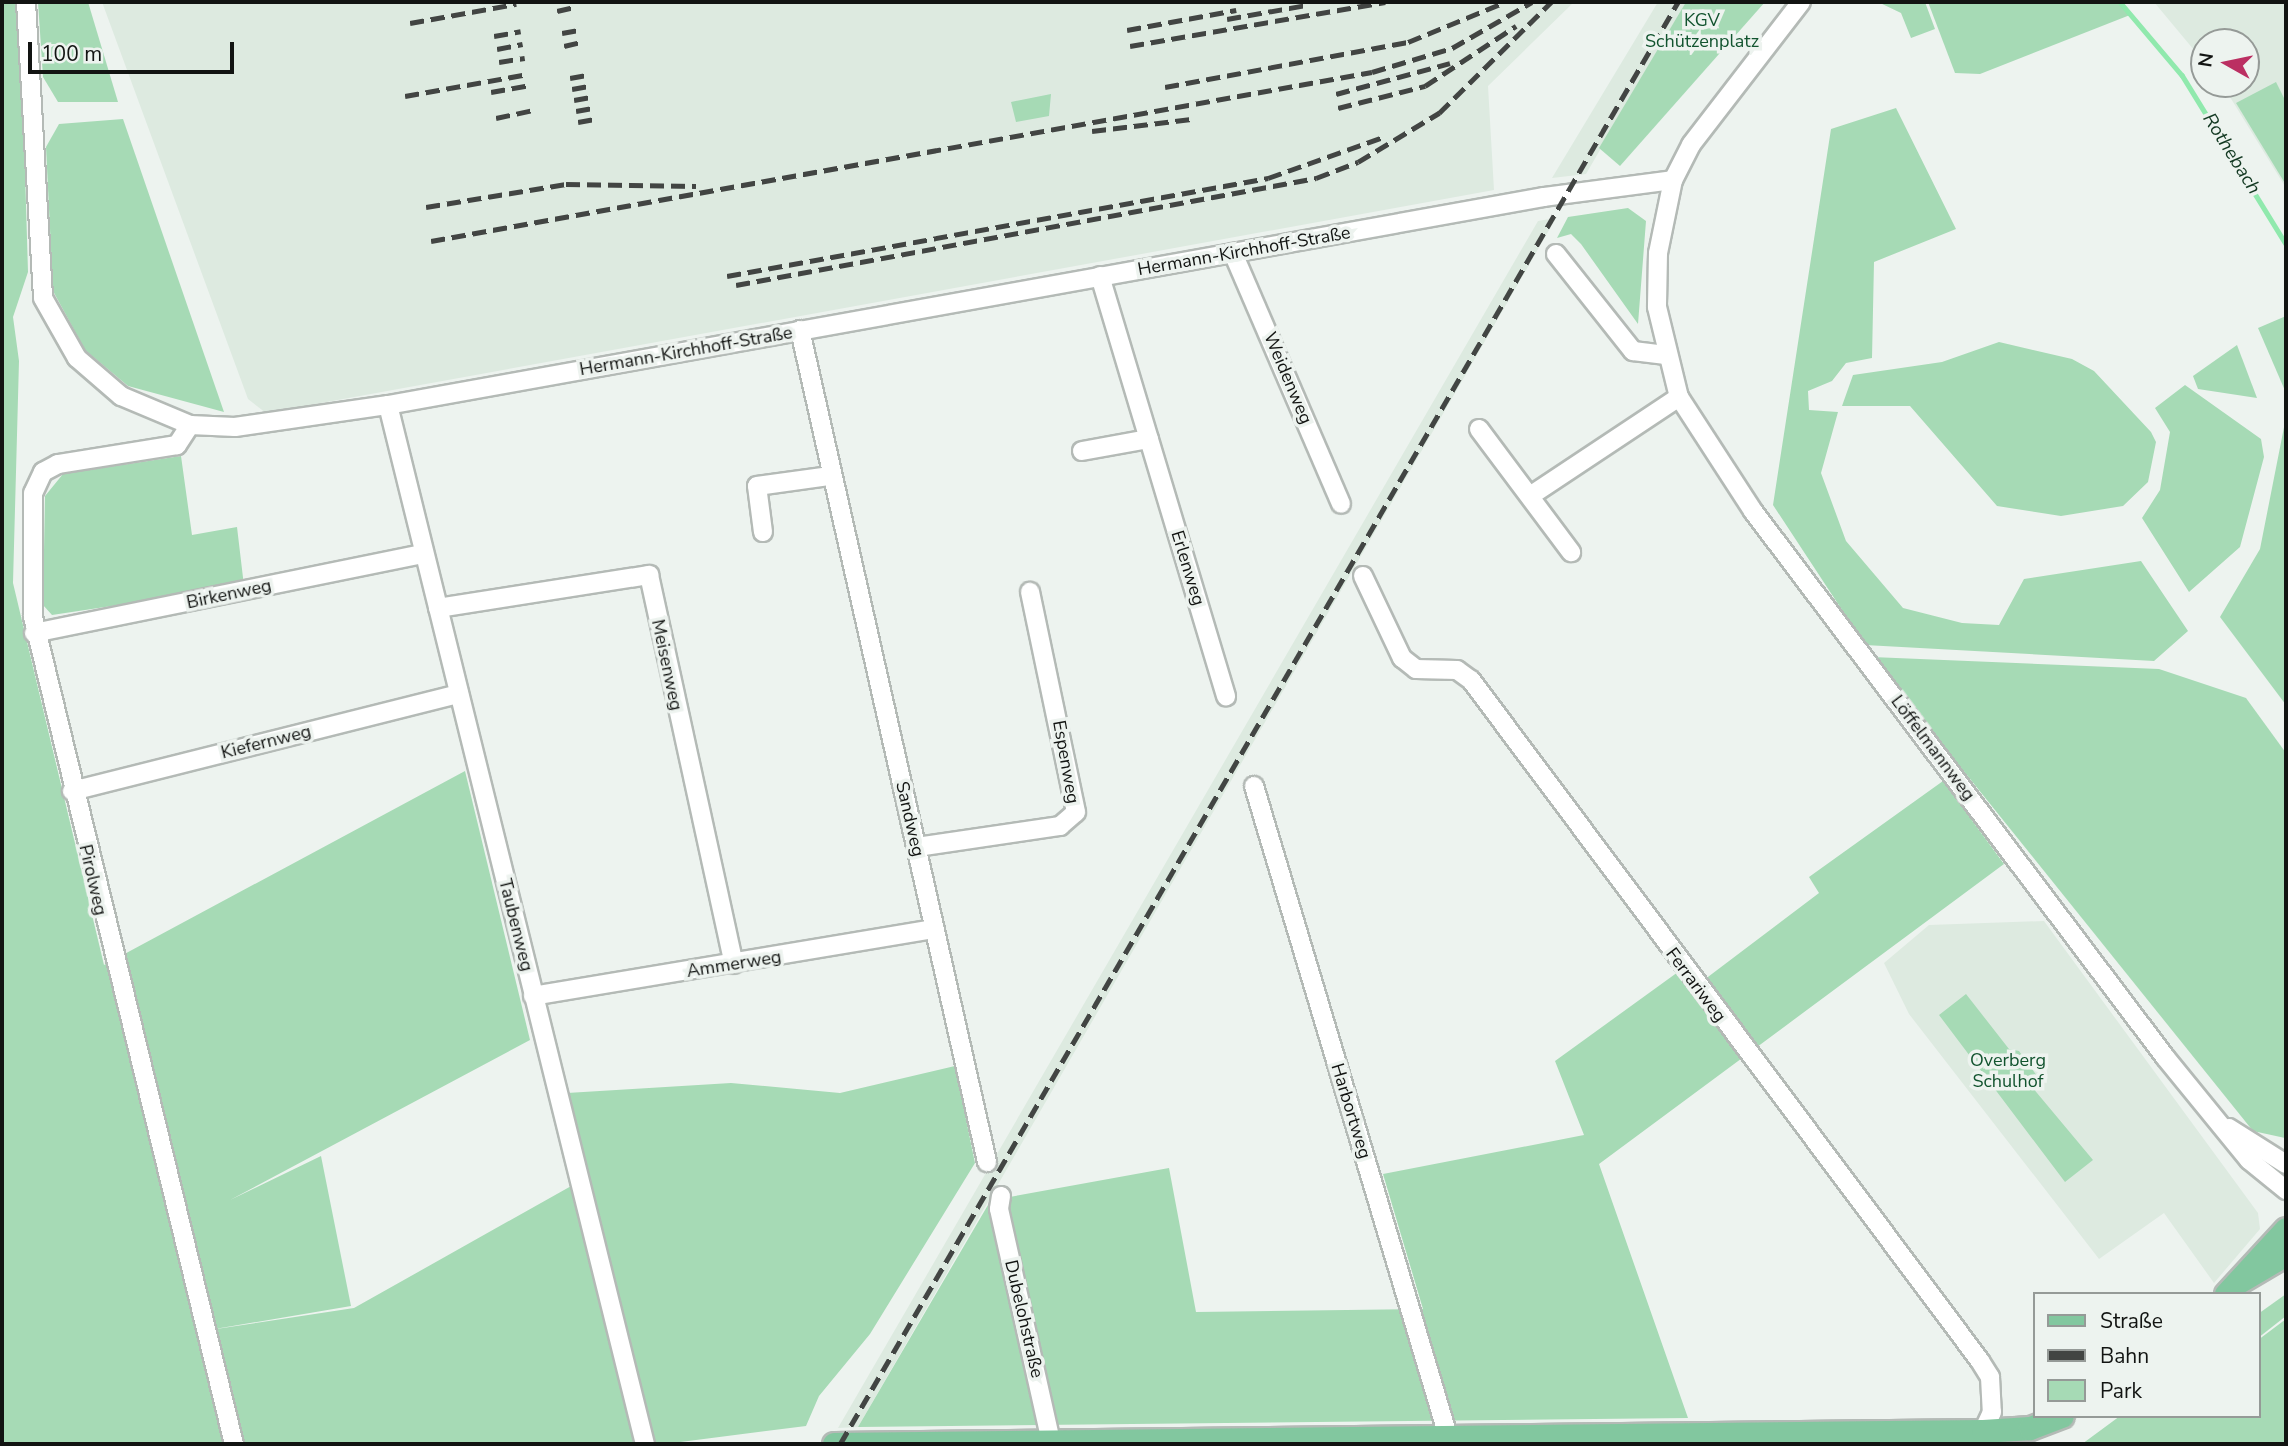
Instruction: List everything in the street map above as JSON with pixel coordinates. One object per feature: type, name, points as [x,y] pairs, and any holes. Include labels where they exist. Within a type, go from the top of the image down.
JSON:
[{"type":"main road","points":[[2233,1287],[2286,1229]]},
{"type":"main road","points":[[2233,1287],[2286,1254]]},
{"type":"main road","points":[[834,1444],[1447,1436],[1980,1438],[2030,1428],[2057,1418]]},
{"type":"street","name":"Hermann-Kirchhoff-Straße","points":[[26,2],[43,298],[77,358],[121,396],[190,425],[247,426],[388,405],[1564,193],[1673,180]]},
{"type":"street","name":"Löffelmannweg","points":[[1801,2],[1697,137],[1673,180],[1657,268],[1664,355],[1679,397],[1753,511],[2157,1046],[2226,1127],[2249,1160],[2286,1190]]},
{"type":"street","name":"Weidenweg","points":[[1233,253],[1341,504]]},
{"type":"street","points":[[1556,254],[1633,351],[1664,355]]},
{"type":"street","name":"Erlenweg","points":[[1100,276],[1226,697]]},
{"type":"street","name":"Sandweg","points":[[800,330],[830,476],[987,1162]]},
{"type":"street","points":[[1530,496],[1679,397]]},
{"type":"street","name":"Taubenweg","points":[[388,405],[645,1444]]},
{"type":"street","name":"Pirolweg","points":[[190,425],[177,445],[58,464],[43,472],[33,494],[34,633],[234,1444]]},
{"type":"street","points":[[1479,429],[1571,552]]},
{"type":"street","points":[[1082,451],[1149,439]]},
{"type":"street","points":[[763,532],[757,486],[830,476]]},
{"type":"street","name":"Birkenweg","points":[[34,633],[424,554]]},
{"type":"street","name":"Meisenweg","points":[[438,608],[649,575],[734,964]]},
{"type":"street","name":"Ferrariweg","points":[[1363,576],[1402,658],[1416,669],[1457,670],[1471,680],[1974,1352],[1992,1389],[1992,1412],[1980,1438]]},
{"type":"street","name":"Espenweg","points":[[917,847],[1060,825],[1076,812],[1030,592]]},
{"type":"street","name":"Kiefernweg","points":[[72,791],[459,694]]},
{"type":"street","name":"Harbortweg","points":[[1254,786],[1447,1436]]},
{"type":"street","name":"Ammerweg","points":[[533,996],[934,929]]},
{"type":"street","name":"Löffelmannweg","points":[[2226,1127],[2286,1164]]},
{"type":"street","name":"Dubelohstraße","points":[[1001,1196],[999,1209],[1051,1441]]},
{"type":"shaded area","points":[[102,2],[1574,2],[1488,86],[1494,190],[266,413],[248,399]]},
{"type":"shaded area","points":[[1658,2],[1686,2],[1586,174],[1552,178]]},
{"type":"shaded area","points":[[2154,2],[2286,2],[2286,188],[2231,98],[2260,98],[2260,28],[2190,28],[2190,45]]},
{"type":"shaded area","points":[[1556,218],[858,1427],[838,1428],[1538,221]]},
{"type":"shaded area","points":[[2044,921],[2258,1213],[2260,1229],[2214,1283],[2164,1213],[2099,1259],[1909,1014],[1884,963],[1929,925]]},
{"type":"green space","points":[[2,2],[20,2],[28,272],[13,317],[19,361],[13,583],[104,965],[465,771],[530,1040],[230,1200],[321,1156],[351,1306],[203,1331],[354,1308],[589,1176],[567,1093],[731,1083],[840,1093],[955,1066],[975,1163],[870,1334],[819,1396],[806,1426],[665,1444],[2,1444]]},
{"type":"green space","points":[[38,2],[88,2],[118,102],[58,102],[43,77]]},
{"type":"green space","name":"KGV Schützenplatz","points":[[1686,2],[1765,2],[1620,166],[1599,148]]},
{"type":"green space","points":[[1878,2],[1925,2],[1935,29],[1911,38],[1901,13]]},
{"type":"green space","points":[[1928,2],[2117,2],[2130,15],[1980,74],[1955,73]]},
{"type":"green space","points":[[2276,82],[2286,102],[2286,185],[2236,103],[2246,98],[2260,98],[2260,90]]},
{"type":"green space","points":[[1051,94],[1049,116],[1016,122],[1011,102]]},
{"type":"green space","points":[[1896,108],[1956,229],[1874,262],[1872,358],[1846,363],[1832,381],[1808,391],[1809,410],[1838,412],[1821,473],[1846,541],[1903,608],[1962,623],[1999,625],[2024,579],[2141,561],[2188,631],[2154,661],[1865,645],[1773,505],[1831,129]]},
{"type":"green space","points":[[123,119],[224,412],[128,386],[85,350],[53,291],[46,147],[59,124]]},
{"type":"green space","points":[[1628,208],[1646,221],[1638,324],[1581,244],[1571,234],[1557,238],[1568,217]]},
{"type":"green space","points":[[2286,316],[2286,393],[2258,328]]},
{"type":"green space","points":[[1999,342],[2072,359],[2094,371],[2151,432],[2156,442],[2148,482],[2123,506],[2061,516],[1997,506],[1910,406],[1842,406],[1853,375],[1942,362]]},
{"type":"green space","points":[[2237,345],[2257,398],[2198,389],[2193,376]]},
{"type":"green space","points":[[2185,385],[2261,439],[2264,457],[2240,547],[2189,592],[2142,518],[2160,490],[2170,432],[2155,408]]},
{"type":"green space","points":[[2286,417],[2286,705],[2220,617],[2260,549]]},
{"type":"green space","points":[[181,456],[192,535],[237,527],[244,586],[52,615],[43,605],[45,496],[63,474]]},
{"type":"green space","points":[[1872,657],[2159,669],[2246,698],[2286,753],[2285,1138],[2253,1131]]},
{"type":"green space","points":[[1943,781],[2004,864],[1599,1164],[1688,1418],[858,1427],[995,1193],[1004,1198],[1169,1168],[1196,1312],[1423,1309],[1383,1174],[1584,1135],[1555,1061],[1678,972],[1692,989],[1819,893],[1809,877]]},
{"type":"green space","name":"Overberg Schulhof","points":[[1966,994],[2009,1049],[2019,1051],[2040,1080],[2032,1087],[2093,1160],[2065,1182],[1939,1015]]},
{"type":"green space","points":[[2286,1294],[2286,1316],[2260,1336],[2260,1313]]},
{"type":"green space","points":[[2286,1319],[2286,1444],[2082,1444],[2117,1418],[2260,1418],[2260,1338]]},
{"type":"waterway","name":"Rothebach","points":[[2120,2],[2182,75],[2286,244]]},
{"type":"railway","points":[[1130,46],[1385,2]]},
{"type":"railway","points":[[1165,87],[1408,42],[1505,2]]},
{"type":"railway","points":[[431,241],[1372,72],[1452,48],[1532,2]]},
{"type":"railway","points":[[736,285],[1316,178],[1358,162],[1439,113],[1551,2]]},
{"type":"railway","points":[[840,1444],[1678,2]]},
{"type":"railway","points":[[410,23],[516,4]]},
{"type":"railway","points":[[1227,19],[1306,5]]},
{"type":"railway","points":[[557,11],[575,7]]},
{"type":"railway","points":[[1127,30],[1236,10]]},
{"type":"railway","points":[[1338,108],[1425,86],[1516,26]]},
{"type":"railway","points":[[562,33],[579,30]]},
{"type":"railway","points":[[494,36],[521,31]]},
{"type":"railway","points":[[564,46],[581,42]]},
{"type":"railway","points":[[497,49],[523,44]]},
{"type":"railway","points":[[499,62],[525,58]]},
{"type":"railway","points":[[1336,94],[1450,63]]},
{"type":"railway","points":[[405,96],[528,74]]},
{"type":"railway","points":[[570,78],[587,75]]},
{"type":"railway","points":[[491,92],[530,85]]},
{"type":"railway","points":[[572,89],[589,86]]},
{"type":"railway","points":[[574,100],[591,97]]},
{"type":"railway","points":[[576,111],[593,108]]},
{"type":"railway","points":[[496,118],[535,110]]},
{"type":"railway","points":[[578,122],[595,119]]},
{"type":"railway","points":[[1092,131],[1191,119]]},
{"type":"railway","points":[[727,276],[1268,178],[1383,137]]},
{"type":"railway","points":[[426,207],[566,184],[696,186]]}]
